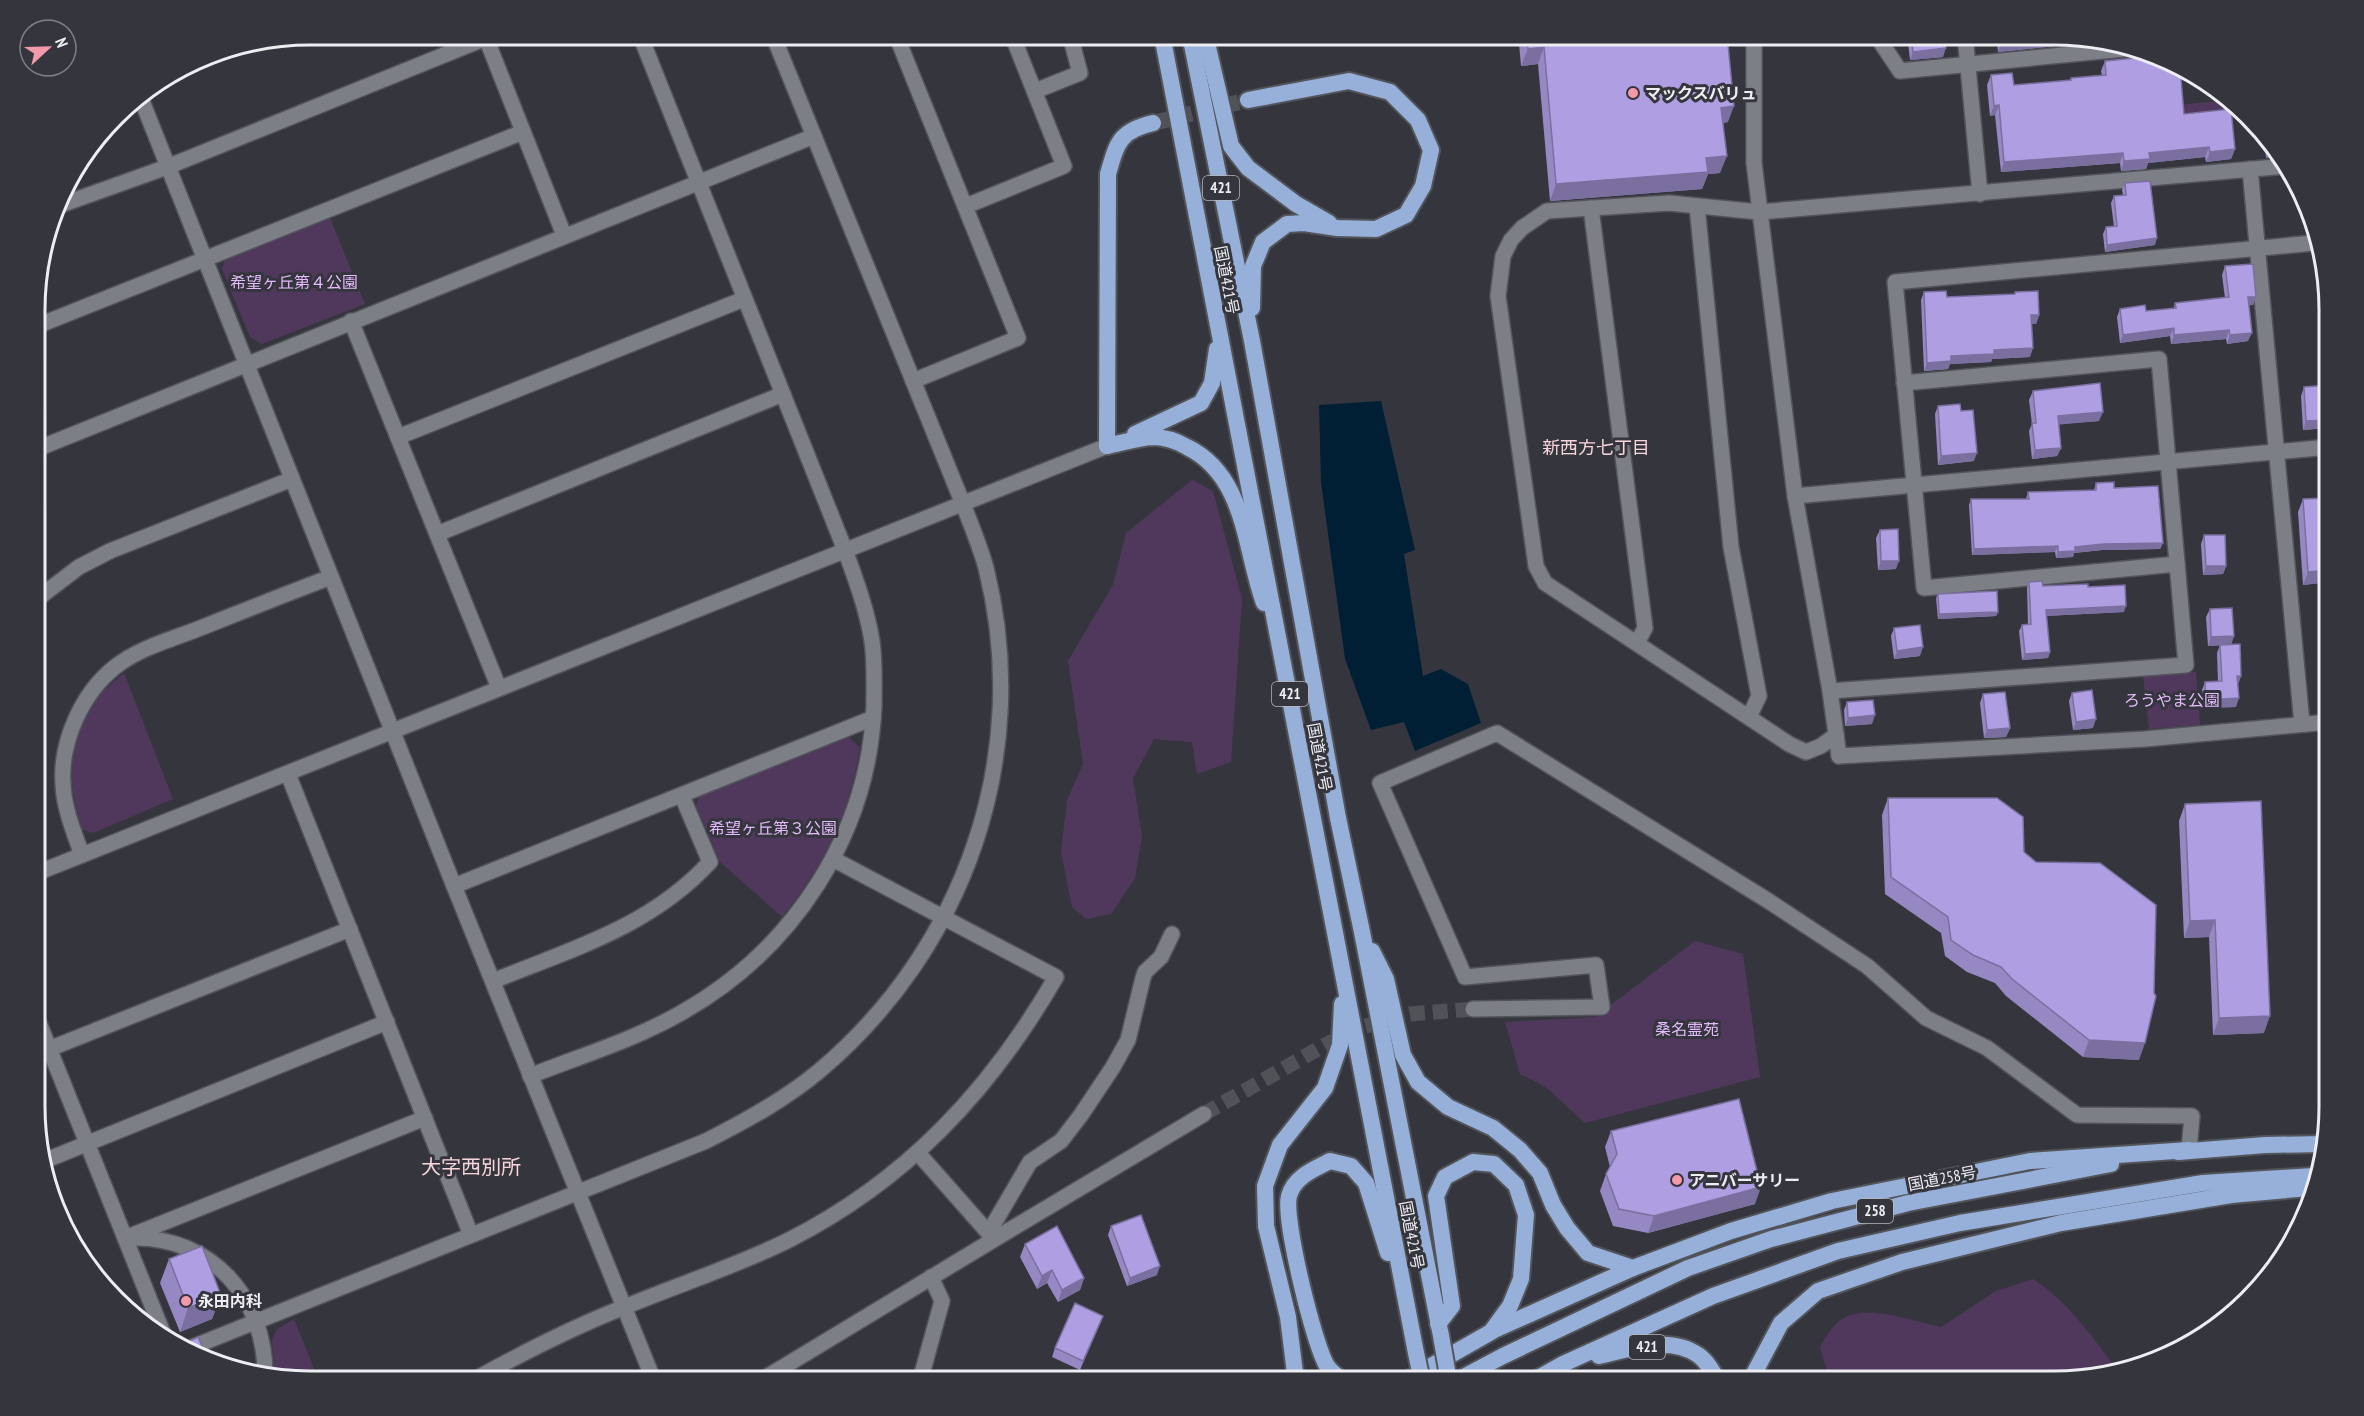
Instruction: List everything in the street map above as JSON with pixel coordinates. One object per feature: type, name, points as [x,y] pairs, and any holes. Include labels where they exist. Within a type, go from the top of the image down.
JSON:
[{"type":"highway","name":"国道421号","points":[[1164,45],[1420,1371]]},
{"type":"highway","name":"国道421号","points":[[1192,45],[1252,341],[1338,818],[1450,1371]]},
{"type":"highway","points":[[1207,45],[1231,146],[1248,168],[1296,204],[1337,228]]},
{"type":"highway","points":[[1248,100],[1349,81],[1390,92],[1418,120],[1431,150],[1423,186],[1406,215],[1376,229],[1337,228],[1304,223],[1287,224],[1263,242],[1253,266],[1252,341]]},
{"type":"highway","points":[[1107,446],[1108,174],[1118,142],[1137,127],[1153,123]]},
{"type":"highway","points":[[1107,446],[1201,403],[1212,384],[1219,333]]},
{"type":"highway","points":[[1107,446],[1140,438],[1168,439],[1194,450],[1215,466],[1232,493],[1258,588],[1282,653]]},
{"type":"highway","points":[[1362,932],[1386,979],[1403,1055],[1418,1082],[1448,1107],[1493,1128],[1520,1149],[1540,1173],[1553,1205],[1567,1228],[1588,1253],[1633,1268]]},
{"type":"highway","name":"421","points":[[1295,1371],[1288,1317],[1266,1226],[1264,1186],[1280,1145],[1325,1088],[1340,1045],[1344,981]]},
{"type":"highway","name":"国道258号","points":[[1469,1371],[1688,1268],[1771,1239],[1908,1203],[2189,1150],[2316,1144]]},
{"type":"highway","points":[[1423,1371],[1491,1332],[1633,1268],[1731,1231],[1832,1202],[2030,1161],[2189,1150]]},
{"type":"highway","points":[[1333,1371],[1327,1366],[1314,1335],[1291,1229],[1289,1196],[1299,1179],[1330,1161],[1351,1166],[1366,1183],[1393,1273],[1403,1282]]},
{"type":"highway","points":[[1440,1330],[1452,1306],[1436,1196],[1445,1177],[1473,1161],[1494,1164],[1516,1185],[1526,1215],[1521,1279],[1510,1306],[1491,1332]]},
{"type":"highway","name":"258","points":[[1551,1371],[1713,1296],[1838,1251],[1960,1222],[2203,1183],[2309,1176]]},
{"type":"highway","points":[[1755,1371],[1781,1323],[1818,1291],[1902,1262],[2061,1223],[2231,1195],[2306,1188]]},
{"type":"highway","name":"421","points":[[1563,1364],[1633,1348],[1671,1344],[1698,1354],[1712,1371]]},
{"type":"street","points":[[68,202],[167,167],[469,45]]},
{"type":"street","points":[[489,45],[564,235]]},
{"type":"street","points":[[530,1076],[680,1014],[722,987],[761,955],[805,906],[833,859],[856,804],[870,750],[873,718],[872,642],[861,596],[845,550],[644,45]]},
{"type":"street","points":[[196,1345],[706,1141],[751,1118],[798,1088],[839,1054],[881,1012],[921,958],[944,918],[969,859],[985,808],[997,752],[999,669],[992,600],[979,544],[777,45]]},
{"type":"street","points":[[900,45],[1018,338],[913,381]]},
{"type":"street","points":[[966,206],[1064,166],[1016,45]]},
{"type":"street","points":[[1035,91],[1080,73],[1073,45]]},
{"type":"street","points":[[1754,45],[1754,163],[1759,212],[1795,496],[1830,691],[1839,756],[2145,739],[2319,723]]},
{"type":"street","points":[[1883,45],[1900,71],[1968,65],[2089,47]]},
{"type":"street","points":[[1966,45],[1980,194]]},
{"type":"street","points":[[143,105],[576,1192],[650,1371]]},
{"type":"street","points":[[45,323],[523,132]]},
{"type":"street","points":[[45,446],[814,136]]},
{"type":"street","points":[[1836,735],[1821,746],[1806,752],[1790,744],[1545,583],[1536,566],[1498,296],[1503,256],[1511,240],[1522,228],[1547,212],[1669,203],[1759,212],[2276,167]]},
{"type":"street","points":[[2250,169],[2302,724]]},
{"type":"street","points":[[1697,206],[1731,547],[1759,696],[1749,717]]},
{"type":"street","points":[[1591,208],[1645,628],[1637,644]]},
{"type":"street","points":[[2177,564],[1924,588],[1895,282],[2310,243]]},
{"type":"street","points":[[398,437],[744,299]]},
{"type":"street","points":[[351,321],[499,688]]},
{"type":"street","points":[[1830,691],[2186,664],[2159,359],[1904,383]]},
{"type":"street","points":[[437,534],[783,394]]},
{"type":"street","points":[[45,870],[1107,446]]},
{"type":"street","points":[[1795,496],[2319,448]]},
{"type":"street","points":[[45,593],[72,572],[110,551],[292,479]]},
{"type":"street","points":[[82,855],[66,804],[63,763],[78,714],[105,676],[116,666],[148,649],[331,577]]},
{"type":"street","points":[[454,886],[873,718]]},
{"type":"street","points":[[1473,1010],[1602,1007],[1596,965],[1465,977],[1380,783],[1497,733],[1767,900],[1867,966],[1926,1018],[1987,1047],[2077,1115],[2192,1116],[2189,1150]]},
{"type":"street","points":[[288,774],[471,1235]]},
{"type":"street","points":[[493,981],[632,924],[660,905],[701,871],[710,862],[682,796]]},
{"type":"street","points":[[491,1371],[535,1346],[790,1239],[845,1208],[918,1153],[953,1119],[998,1066],[1030,1021],[1056,977],[833,859]]},
{"type":"street","points":[[49,1049],[350,929]]},
{"type":"street","points":[[992,1235],[1030,1162],[1061,1141],[1110,1073],[1128,1040],[1145,972],[1161,957],[1172,934]]},
{"type":"street","points":[[50,1159],[387,1022]]},
{"type":"street","points":[[45,1039],[159,1323]]},
{"type":"street","points":[[776,1371],[931,1277],[992,1235],[1008,1231],[1204,1114]]},
{"type":"street","points":[[124,1238],[425,1118]]},
{"type":"street","points":[[918,1153],[992,1235]]},
{"type":"street","points":[[124,1238],[161,1239],[182,1246],[208,1260],[240,1290],[256,1322],[262,1343],[264,1367]]},
{"type":"street","points":[[923,1371],[942,1301],[931,1277]]},
{"type":"green space","points":[[2216,101],[2231,113],[2137,124],[2137,109]]},
{"type":"green space","name":"希望ヶ丘第４公園","points":[[330,218],[365,304],[262,344],[250,337],[222,269],[225,260]]},
{"type":"green space","points":[[1192,480],[1213,491],[1242,599],[1231,762],[1197,774],[1192,742],[1154,739],[1133,778],[1142,837],[1135,878],[1111,914],[1086,919],[1072,907],[1061,852],[1067,800],[1083,764],[1068,661],[1113,585],[1126,533]]},
{"type":"green space","name":"ろうやま公園","points":[[2196,672],[2200,725],[2149,729],[2143,676]]},
{"type":"green space","points":[[124,673],[173,799],[93,833],[82,829],[74,800],[72,774],[75,748],[85,720],[97,698]]},
{"type":"green space","name":"希望ヶ丘第３公園","points":[[847,735],[860,748],[842,817],[811,877],[782,917],[720,862],[696,805],[700,795]]},
{"type":"green space","name":"桑名霊苑","points":[[1695,941],[1743,954],[1760,1077],[1585,1123],[1547,1088],[1520,1074],[1505,1022],[1595,1017]]},
{"type":"green space","points":[[2033,1279],[2071,1311],[2114,1364],[2088,1369],[2054,1371],[1827,1371],[1820,1347],[1833,1327],[1844,1318],[1854,1314],[1878,1313],[1941,1327],[1996,1291]]},
{"type":"green space","points":[[294,1319],[315,1371],[274,1369],[272,1340],[277,1329]]},
{"type":"water","points":[[1381,401],[1415,550],[1404,554],[1423,676],[1441,669],[1468,684],[1481,723],[1415,751],[1404,722],[1371,730],[1345,659],[1321,482],[1319,405]]},
{"type":"building","name":"マックスバリュ","points":[[1527,45],[1728,45],[1734,106],[1721,108],[1727,156],[1706,158],[1708,172],[1556,184],[1544,47],[1528,49]]},
{"type":"building","points":[[1912,45],[1946,45],[1946,48],[1913,52]]},
{"type":"building","points":[[2135,58],[2181,78],[2184,114],[2227,109],[2231,113],[2235,149],[2210,152],[2209,147],[2149,153],[2150,159],[2124,161],[2123,153],[2004,162],[1999,105],[1994,106],[1991,75],[2012,73],[2014,85],[2071,80],[2071,78],[2106,75],[2105,61]]},
{"type":"building","points":[[2150,181],[2157,238],[2107,245],[2106,227],[2117,226],[2114,196],[2126,195],[2125,183]]},
{"type":"building","points":[[2253,264],[2256,297],[2248,297],[2252,333],[2230,335],[2229,330],[2174,335],[2174,328],[2123,335],[2120,309],[2145,305],[2146,311],[2176,308],[2175,303],[2229,297],[2225,266]]},
{"type":"building","points":[[1946,291],[1947,297],[2038,291],[2039,315],[2031,315],[2033,348],[1994,350],[1994,354],[1951,356],[1951,361],[1927,363],[1924,292]]},
{"type":"building","points":[[2100,383],[2103,412],[2058,416],[2061,448],[2035,450],[2032,423],[2036,423],[2033,391]]},
{"type":"building","points":[[2319,386],[2319,420],[2306,421],[2304,387]]},
{"type":"building","points":[[1960,404],[1961,411],[1973,410],[1977,453],[1941,456],[1938,406]]},
{"type":"building","points":[[2114,482],[2114,488],[2158,486],[2163,543],[2104,544],[2075,547],[2075,551],[2058,552],[2058,546],[1974,549],[1971,499],[2029,499],[2028,492],[2096,490],[2096,483]]},
{"type":"building","points":[[2319,498],[2319,571],[2308,572],[2303,499]]},
{"type":"building","points":[[1898,529],[1899,561],[1881,561],[1880,530]]},
{"type":"building","points":[[2204,535],[2225,535],[2226,566],[2206,566]]},
{"type":"building","points":[[2042,581],[2043,586],[2125,585],[2126,606],[2046,610],[2050,652],[2025,654],[2022,625],[2031,624],[2029,582]]},
{"type":"building","points":[[1997,591],[1998,612],[1939,614],[1938,594]]},
{"type":"building","points":[[2232,608],[2234,636],[2211,637],[2210,609]]},
{"type":"building","points":[[1920,625],[1923,647],[1897,651],[1894,628]]},
{"type":"building","points":[[2240,644],[2241,676],[2237,676],[2239,698],[2206,700],[2205,682],[2222,681],[2220,645]]},
{"type":"building","points":[[2092,690],[2096,719],[2076,722],[2072,693]]},
{"type":"building","points":[[2005,692],[2010,728],[1987,730],[1983,694]]},
{"type":"building","points":[[1873,700],[1875,715],[1848,718],[1847,702]]},
{"type":"building","points":[[1888,798],[1997,798],[2023,817],[2024,852],[2036,862],[2100,863],[2156,905],[2154,993],[2156,996],[2145,1043],[2089,1040],[2012,979],[2001,967],[1973,955],[1951,940],[1948,917],[1891,877]]},
{"type":"building","points":[[2261,801],[2270,1016],[2219,1018],[2215,920],[2190,921],[2185,804]]},
{"type":"building","name":"アニバーサリー","points":[[1739,1099],[1761,1187],[1654,1216],[1619,1209],[1606,1174],[1617,1154],[1611,1131]]},
{"type":"building","points":[[1141,1215],[1160,1266],[1130,1278],[1111,1226]]},
{"type":"building","points":[[1057,1226],[1084,1278],[1062,1290],[1052,1270],[1042,1276],[1025,1244]]},
{"type":"building","points":[[202,1246],[221,1295],[188,1308],[169,1259]]},
{"type":"building","points":[[1075,1303],[1103,1316],[1083,1361],[1055,1348]]},
{"type":"building","points":[[198,1337],[203,1348],[193,1344],[189,1341]]},
{"type":"tunnel","points":[[1153,123],[1248,100]]},
{"type":"tunnel","points":[[1204,1114],[1325,1045],[1362,1027],[1410,1014],[1473,1009]]},
{"type":"place","name":"マックスバリュ","points":[[1633,93]]},
{"type":"place","name":"アニバーサリー","points":[[1677,1180]]},
{"type":"place","name":"永田内科","points":[[186,1301]]},
{"type":"district","name":"新西方七丁目","points":[[1596,448]]},
{"type":"district","name":"大字西別所","points":[[471,1167]]}]
